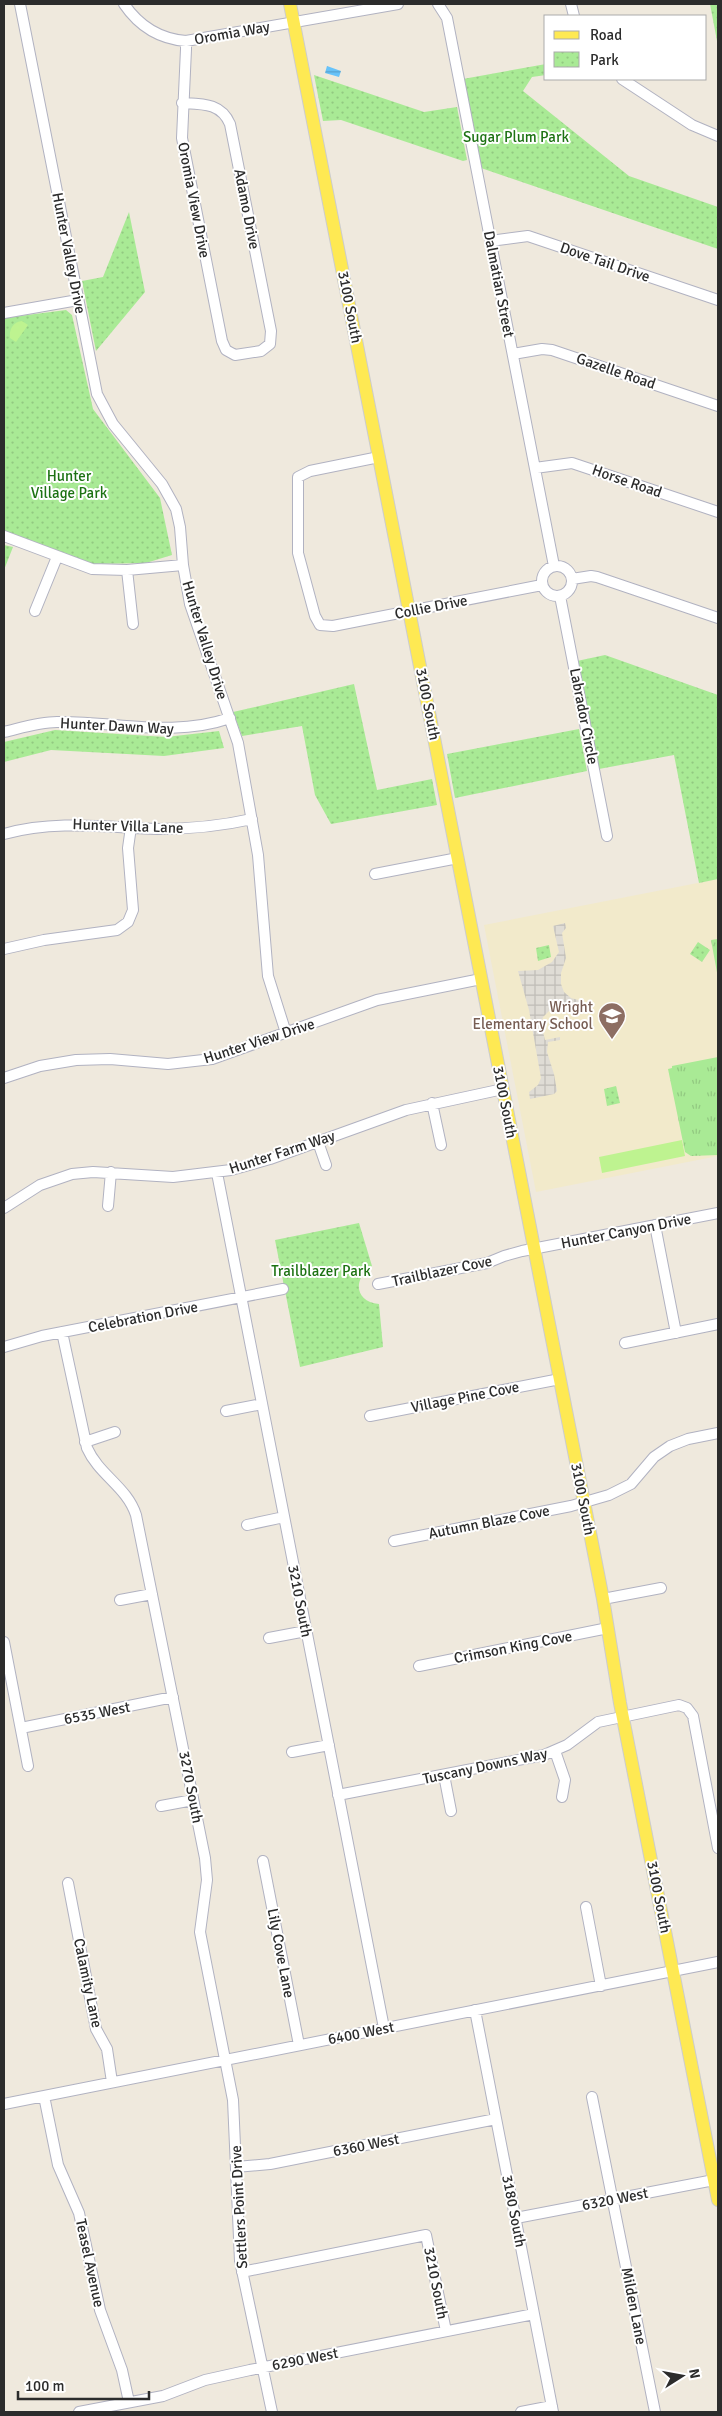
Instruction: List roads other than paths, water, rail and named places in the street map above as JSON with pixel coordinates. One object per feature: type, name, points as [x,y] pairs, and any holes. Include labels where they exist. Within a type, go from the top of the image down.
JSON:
[{"type":"main road","name":"3100 South","points":[[290,4],[560,1378],[603,1599],[623,1715],[718,2200]]},
{"type":"street","name":"Hunter Valley Drive","points":[[20,4],[94,384],[101,405],[113,424],[173,500],[180,527],[182,564],[192,610],[238,743],[258,855],[268,976],[286,1033]]},
{"type":"street","name":"Oromia Way","points":[[124,4],[138,21],[150,30],[165,37],[186,41],[294,22]]},
{"type":"street","points":[[294,22],[372,6],[398,4]]},
{"type":"street","name":"Dalmatian Street","points":[[438,4],[447,18],[554,566]]},
{"type":"street","name":"Oromia View Drive","points":[[186,41],[182,103],[182,143],[222,341],[224,347],[232,354]]},
{"type":"street","points":[[624,80],[692,125],[718,136]]},
{"type":"street","name":"Adamo Drive","points":[[182,103],[213,106],[225,114],[230,124],[271,331],[271,341],[266,349],[241,355],[232,354]]},
{"type":"street","name":"Dove Tail Drive","points":[[490,241],[528,236],[718,300]]},
{"type":"street","points":[[4,313],[78,300]]},
{"type":"street","name":"Gazelle Road","points":[[513,354],[542,349],[552,350],[718,406]]},
{"type":"street","name":"Collie Drive","points":[[379,457],[310,471],[298,477],[298,553],[315,616],[320,625],[333,626],[542,585]]},
{"type":"street","name":"Horse Road","points":[[535,468],[572,463],[718,512]]},
{"type":"street","points":[[4,536],[92,569],[127,570],[182,564]]},
{"type":"street","points":[[35,611],[57,557]]},
{"type":"street","points":[[554,566],[564,568],[572,579],[568,592],[560,596],[550,595],[542,585],[543,574],[554,566]]},
{"type":"street","points":[[127,570],[133,624]]},
{"type":"street","points":[[572,579],[597,577],[718,618]]},
{"type":"street","name":"Labrador Circle","points":[[560,596],[607,836]]},
{"type":"street","name":"Hunter Dawn Way","points":[[4,732],[40,724],[61,722],[175,729],[210,725],[230,718]]},
{"type":"street","name":"Hunter Villa Lane","points":[[4,834],[60,824],[191,828],[252,819]]},
{"type":"street","points":[[4,949],[57,938],[112,932],[125,925],[132,914],[133,905],[128,848],[130,827]]},
{"type":"street","points":[[375,874],[458,858]]},
{"type":"street","name":"Hunter View Drive","points":[[4,1078],[40,1066],[76,1060],[110,1059],[156,1064],[196,1062],[226,1055],[388,997],[481,979]]},
{"type":"street","name":"Hunter Farm Way","points":[[4,1208],[31,1190],[54,1179],[83,1172],[111,1172],[158,1177],[217,1173],[257,1163],[399,1112],[432,1103],[503,1089]]},
{"type":"street","points":[[432,1103],[440,1145]]},
{"type":"street","points":[[318,1142],[326,1165]]},
{"type":"street","points":[[108,1206],[111,1172]]},
{"type":"street","name":"3210 South","points":[[217,1173],[384,2028]]},
{"type":"street","name":"Hunter Canyon Drive","points":[[534,1249],[718,1213]]},
{"type":"street","points":[[655,1225],[676,1332]]},
{"type":"street","name":"Trailblazer Cove","points":[[378,1284],[490,1263],[507,1255],[534,1249]]},
{"type":"street","name":"Celebration Drive","points":[[4,1347],[62,1332],[283,1289]]},
{"type":"street","points":[[625,1342],[718,1324]]},
{"type":"street","name":"3270 South","points":[[62,1332],[85,1442],[92,1459],[127,1495],[136,1515],[207,1872],[200,1921],[201,1938],[225,2060]]},
{"type":"street","name":"Village Pine Cove","points":[[370,1416],[560,1378]]},
{"type":"street","points":[[226,1411],[262,1404]]},
{"type":"street","points":[[85,1442],[115,1432]]},
{"type":"street","name":"Autumn Blaze Cove","points":[[394,1541],[584,1502],[616,1493],[626,1487],[659,1453],[670,1446],[688,1439],[718,1433]]},
{"type":"street","points":[[247,1525],[284,1517]]},
{"type":"street","points":[[603,1599],[661,1588]]},
{"type":"street","points":[[120,1600],[152,1594]]},
{"type":"street","name":"Crimson King Cove","points":[[419,1666],[608,1628]]},
{"type":"street","points":[[269,1638],[306,1631]]},
{"type":"street","points":[[4,1642],[28,1766]]},
{"type":"street","name":"6535 West","points":[[21,1728],[173,1697]]},
{"type":"street","name":"Tuscany Downs Way","points":[[338,1795],[555,1751],[598,1722],[674,1705],[685,1706],[693,1716],[718,1848]]},
{"type":"street","points":[[292,1752],[329,1744]]},
{"type":"street","points":[[555,1751],[566,1780],[562,1797]]},
{"type":"street","points":[[444,1775],[451,1811]]},
{"type":"street","points":[[161,1806],[193,1800]]},
{"type":"street","name":"Lily Cove Lane","points":[[263,1861],[299,2045]]},
{"type":"street","name":"Calamity Lane","points":[[68,1883],[96,2029],[107,2049],[112,2082]]},
{"type":"street","points":[[586,1907],[601,1986]]},
{"type":"street","name":"6400 West","points":[[4,2104],[718,1962]]},
{"type":"street","name":"3180 South","points":[[475,2010],[553,2409]]},
{"type":"street","name":"Settlers Point Drive","points":[[225,2060],[234,2113],[239,2250],[261,2368],[272,2412]]},
{"type":"street","name":"Teasel Avenue","points":[[44,2096],[58,2165],[79,2212],[100,2310],[122,2370],[129,2402]]},
{"type":"street","name":"Milden Lane","points":[[592,2096],[655,2412]]},
{"type":"street","name":"6360 West","points":[[236,2167],[270,2164],[496,2119]]},
{"type":"street","name":"6320 West","points":[[516,2218],[714,2180]]},
{"type":"street","name":"3210 South","points":[[242,2272],[426,2235],[446,2331]]},
{"type":"street","name":"6290 West","points":[[79,2412],[170,2394],[205,2380],[534,2314]]},
{"type":"street","points":[[521,2412],[553,2409]]},
{"type":"water","points":[[327,66],[341,71],[339,77],[325,73]]},
{"type":"place","name":"Wright Elementary School","points":[[612,1040]]},
{"type":"park label","name":"Sugar Plum Park","points":[[516,137]]},
{"type":"park label","name":"Hunter Village Park","points":[[69,484]]},
{"type":"park label","name":"Trailblazer Park","points":[[321,1271]]}]
